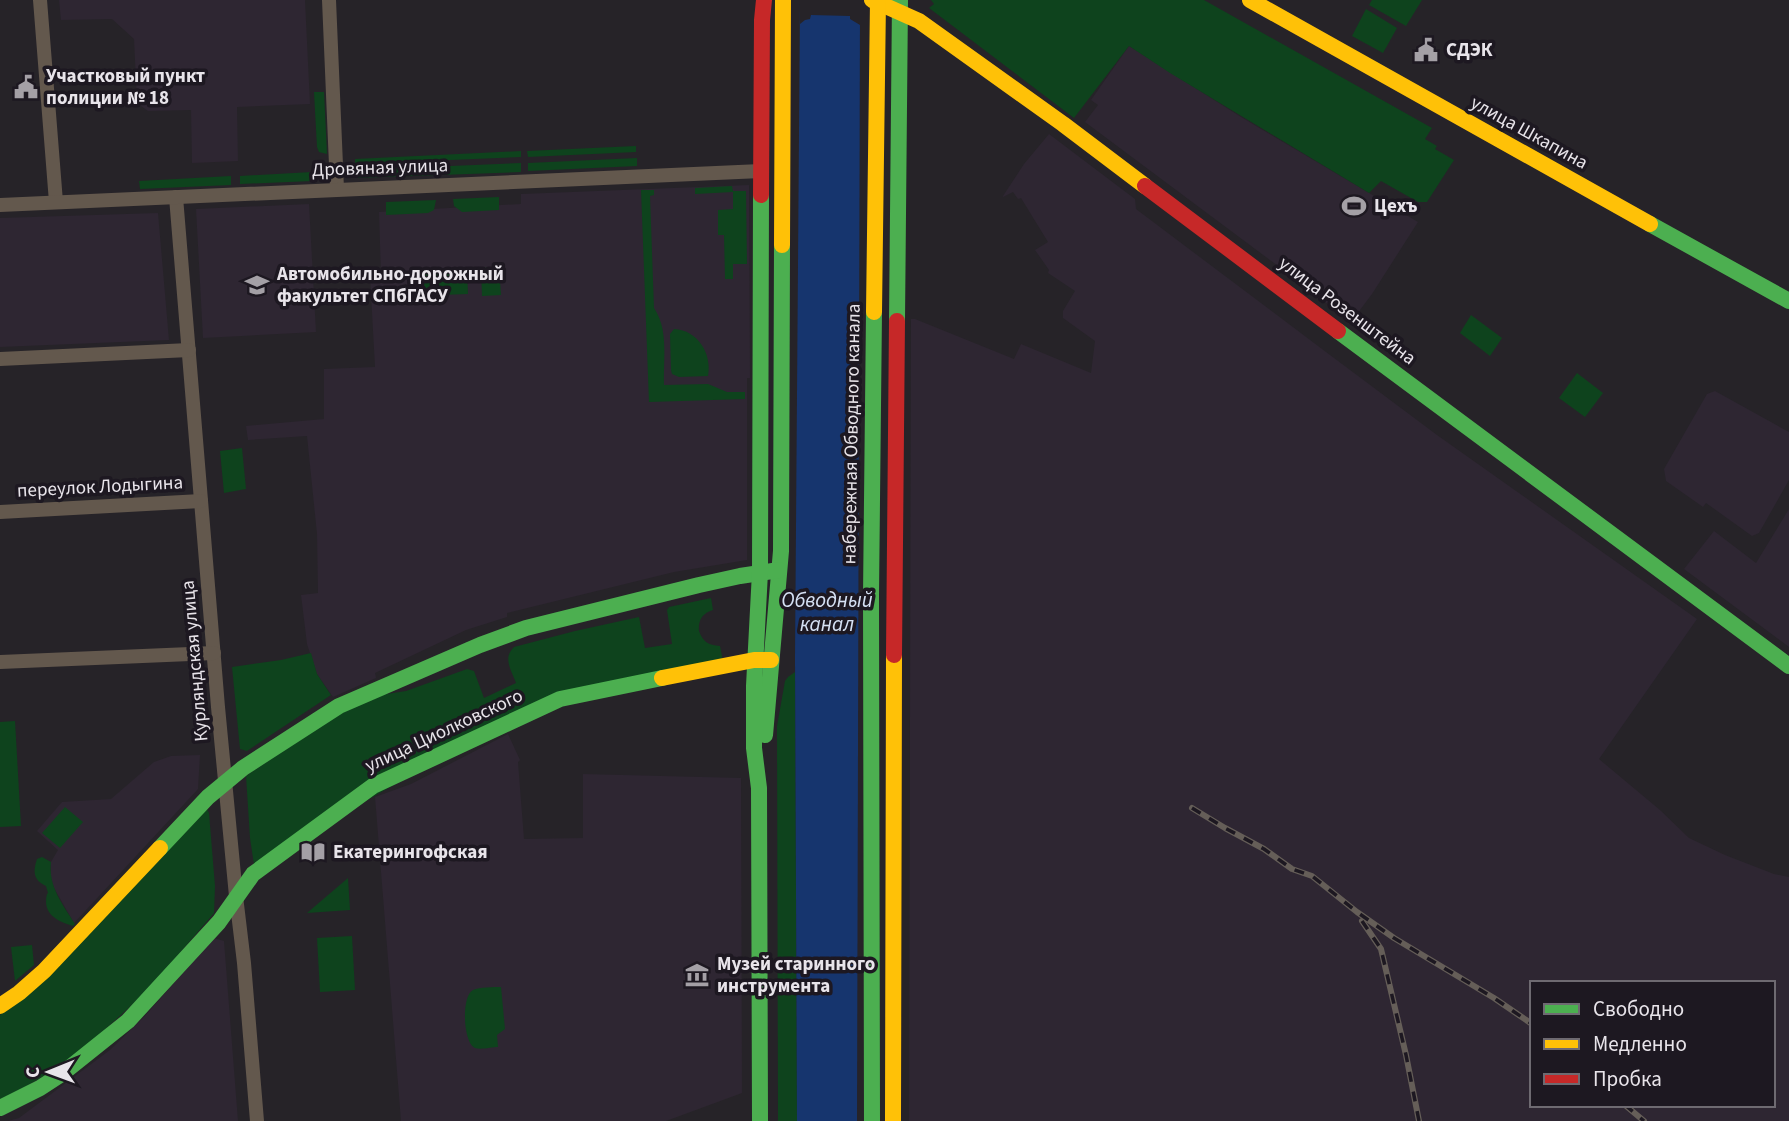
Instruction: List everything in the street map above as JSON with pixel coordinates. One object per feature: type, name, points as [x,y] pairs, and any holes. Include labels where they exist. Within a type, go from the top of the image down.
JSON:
[{"type":"main road","points":[[760,1121],[759,788],[754,748],[754,660],[760,572],[764,0]]},
{"type":"main road","points":[[759,788],[779,570],[783,0]]},
{"type":"main road","name":"улица Розенштейна","points":[[876,0],[900,6],[1063,124],[1789,666]]},
{"type":"main road","name":"набережная Обводного канала","points":[[872,1121],[871,595],[876,0]]},
{"type":"main road","name":"улица Шкапина","points":[[1250,0],[1789,301]]},
{"type":"main road","points":[[893,1121],[893,714],[900,6]]},
{"type":"main road","points":[[0,1006],[44,971],[194,810],[225,782],[339,706],[526,628],[659,594],[779,570]]},
{"type":"main road","name":"улица Циолковского","points":[[0,1108],[63,1073],[128,1021],[219,922],[253,874],[373,786],[560,699],[754,660],[771,660]]},
{"type":"street","points":[[40,0],[56,202]]},
{"type":"street","points":[[329,0],[337,189]]},
{"type":"street","name":"Дровяная улица","points":[[0,205],[761,171]]},
{"type":"street","name":"Курляндская улица","points":[[176,197],[225,782],[257,1121]]},
{"type":"street","points":[[0,359],[189,350]]},
{"type":"street","name":"переулок Лодыгина","points":[[0,512],[201,501]]},
{"type":"street","points":[[0,662],[214,653]]},
{"type":"shaded area","points":[[59,0],[305,0],[310,104],[237,107],[238,161],[192,163],[191,110],[148,111],[137,103],[134,39],[112,19],[61,20]]},
{"type":"shaded area","points":[[1129,46],[1241,117],[1418,222],[1351,322],[1085,122],[1098,105],[1091,100]]},
{"type":"shaded area","points":[[1049,134],[1135,199],[1136,209],[1326,352],[1437,435],[1697,619],[1599,759],[1689,838],[1725,855],[1789,877],[1789,1121],[909,1121],[911,319],[1014,359],[1021,344],[1091,373],[1095,341],[1063,318],[1063,311],[1075,291],[1048,273],[1049,270],[1035,250],[1048,242],[1021,198],[1018,199],[1013,192],[1003,196],[1024,164]]},
{"type":"shaded area","points":[[749,185],[747,560],[674,572],[507,613],[507,617],[466,630],[375,673],[376,678],[333,697],[317,674],[307,644],[301,595],[318,593],[317,534],[307,436],[248,440],[246,426],[324,419],[324,369],[375,367],[370,276],[381,275],[379,212],[521,204],[521,194]]},
{"type":"shaded area","name":"Автомобильно-дорожный факультет СПбГАСУ","points":[[309,204],[316,332],[203,338],[196,209]]},
{"type":"shaded area","points":[[158,213],[169,340],[0,347],[0,218]]},
{"type":"shaded area","points":[[1715,391],[1789,432],[1789,480],[1759,533],[1752,536],[1706,503],[1703,507],[1666,481],[1664,469],[1707,394]]},
{"type":"shaded area","points":[[1789,509],[1789,647],[1684,569],[1714,531],[1756,563]]},
{"type":"shaded area","points":[[508,734],[520,760],[524,839],[583,838],[583,774],[741,778],[742,1093],[666,1121],[401,1121],[375,797],[411,784]]},
{"type":"shaded area","points":[[200,755],[198,789],[74,923],[51,880],[51,862],[58,850],[37,831],[62,802],[111,799],[154,762],[171,756]]},
{"type":"shaded area","points":[[214,938],[224,941],[238,1121],[8,1121],[19,1118],[110,1050],[144,1017]]},
{"type":"green space","points":[[931,0],[1204,0],[1432,128],[1425,139],[1437,146],[1435,149],[1454,160],[1427,202],[1418,202],[1381,181],[1369,193],[1129,46],[1074,118],[929,8],[934,4]]},
{"type":"green space","points":[[1372,0],[1422,0],[1406,26],[1369,5]]},
{"type":"green space","points":[[1366,9],[1397,28],[1383,53],[1352,36]]},
{"type":"green space","points":[[314,92],[324,92],[327,154],[319,152],[317,147]]},
{"type":"green space","points":[[636,146],[636,152],[528,157],[527,151]]},
{"type":"green space","points":[[521,151],[521,157],[355,164],[355,159]]},
{"type":"green space","points":[[637,158],[637,166],[528,171],[528,163]]},
{"type":"green space","points":[[521,163],[521,172],[356,178],[355,170]]},
{"type":"green space","points":[[312,172],[312,181],[240,184],[240,176]]},
{"type":"green space","points":[[231,176],[231,185],[140,189],[139,181]]},
{"type":"green space","points":[[732,186],[733,191],[746,191],[747,264],[733,264],[733,279],[725,279],[724,235],[718,235],[718,210],[733,209],[733,192],[695,194],[695,188]]},
{"type":"green space","points":[[641,190],[654,190],[654,195],[650,196],[654,308],[662,326],[664,385],[708,384],[727,392],[745,392],[745,399],[649,402]]},
{"type":"green space","points":[[499,197],[499,210],[462,212],[454,206],[453,199]]},
{"type":"green space","points":[[436,200],[434,210],[428,213],[386,215],[386,202]]},
{"type":"green space","points":[[499,267],[501,295],[482,296],[481,268]]},
{"type":"green space","points":[[467,271],[468,294],[411,296],[410,274]]},
{"type":"green space","points":[[1471,315],[1502,338],[1490,356],[1460,333]]},
{"type":"green space","points":[[674,329],[690,334],[701,345],[708,360],[708,376],[679,377],[672,374],[670,334]]},
{"type":"green space","points":[[1577,373],[1603,393],[1585,417],[1559,398]]},
{"type":"green space","points":[[242,448],[246,489],[224,493],[220,451]]},
{"type":"green space","points":[[711,598],[713,610],[702,618],[699,631],[706,642],[720,646],[723,661],[549,696],[254,865],[246,776],[339,712],[374,696],[406,691],[467,669],[474,671],[484,698],[516,683],[508,660],[514,647],[639,617],[645,648],[672,644],[667,610],[669,607]]},
{"type":"green space","points":[[311,653],[317,674],[331,695],[247,751],[240,749],[232,667]]},
{"type":"green space","points":[[795,672],[797,1121],[778,1121],[777,726],[785,681]]},
{"type":"green space","points":[[15,721],[21,826],[0,827],[0,722]]},
{"type":"green space","points":[[65,807],[83,822],[60,848],[42,833]]},
{"type":"green space","points":[[207,809],[215,886],[214,913],[148,990],[75,1057],[0,1102],[0,1015]]},
{"type":"green space","points":[[42,857],[51,862],[54,887],[75,924],[73,926],[61,922],[49,912],[46,886],[36,878],[35,871],[37,859]]},
{"type":"green space","points":[[348,878],[350,910],[307,913]]},
{"type":"green space","points":[[352,936],[355,990],[320,992],[317,938]]},
{"type":"green space","points":[[32,945],[34,965],[15,981],[11,947]]},
{"type":"green space","points":[[501,987],[505,1029],[497,1035],[498,1047],[475,1048],[466,1029],[465,1010],[469,994],[479,988]]},
{"type":"water","name":"Обводный канал","points":[[800,0],[860,0],[857,1121],[797,1121],[795,659]]},
{"type":"pier","points":[[800,0],[860,0],[860,25],[850,19],[850,16],[811,15],[810,19],[800,24]]},
{"type":"railway","points":[[1192,808],[1264,849],[1292,869],[1312,876],[1394,938],[1530,1023]]},
{"type":"railway","points":[[1362,921],[1381,949],[1419,1121]]},
{"type":"railway","points":[[1627,1107],[1644,1121]]},
{"type":"traffic: fast","points":[[897,321],[900,0]]},
{"type":"traffic: fast","points":[[760,1121],[759,788],[754,748],[754,686],[760,572],[761,195]]},
{"type":"traffic: fast","points":[[1650,224],[1789,301]]},
{"type":"traffic: fast","points":[[765,735],[781,551],[782,245]]},
{"type":"traffic: fast","points":[[872,1121],[871,595],[874,312]]},
{"type":"traffic: fast","points":[[1338,331],[1789,666]]},
{"type":"traffic: fast","points":[[160,848],[208,797],[243,768],[339,706],[526,628],[699,585],[779,570]]},
{"type":"traffic: fast","points":[[0,1108],[63,1073],[128,1021],[219,922],[253,874],[373,786],[560,699],[662,678]]},
{"type":"traffic: slow","points":[[782,245],[783,0]]},
{"type":"traffic: slow","points":[[872,0],[919,21],[1145,186]]},
{"type":"traffic: slow","points":[[874,312],[878,0]]},
{"type":"traffic: slow","points":[[1250,0],[1650,224]]},
{"type":"traffic: slow","points":[[893,1121],[894,655]]},
{"type":"traffic: slow","points":[[662,678],[754,660],[771,660]]},
{"type":"traffic: slow","points":[[0,1006],[44,971],[160,848]]},
{"type":"traffic: jam","points":[[761,195],[764,0]]},
{"type":"traffic: jam","points":[[1145,186],[1338,331]]},
{"type":"traffic: jam","points":[[894,655],[897,321]]},
{"type":"place","name":"СДЭК","points":[[1426,50]]},
{"type":"place","name":"Участковый пункт полиции № 18","points":[[26,87]]},
{"type":"place","name":"Цехъ","points":[[1354,206]]},
{"type":"place","name":"Автомобильно-дорожный факультет СПбГАСУ","points":[[257,285]]},
{"type":"place","name":"Екатерингофская","points":[[313,852]]},
{"type":"place","name":"Музей старинного инструмента","points":[[697,975]]}]
